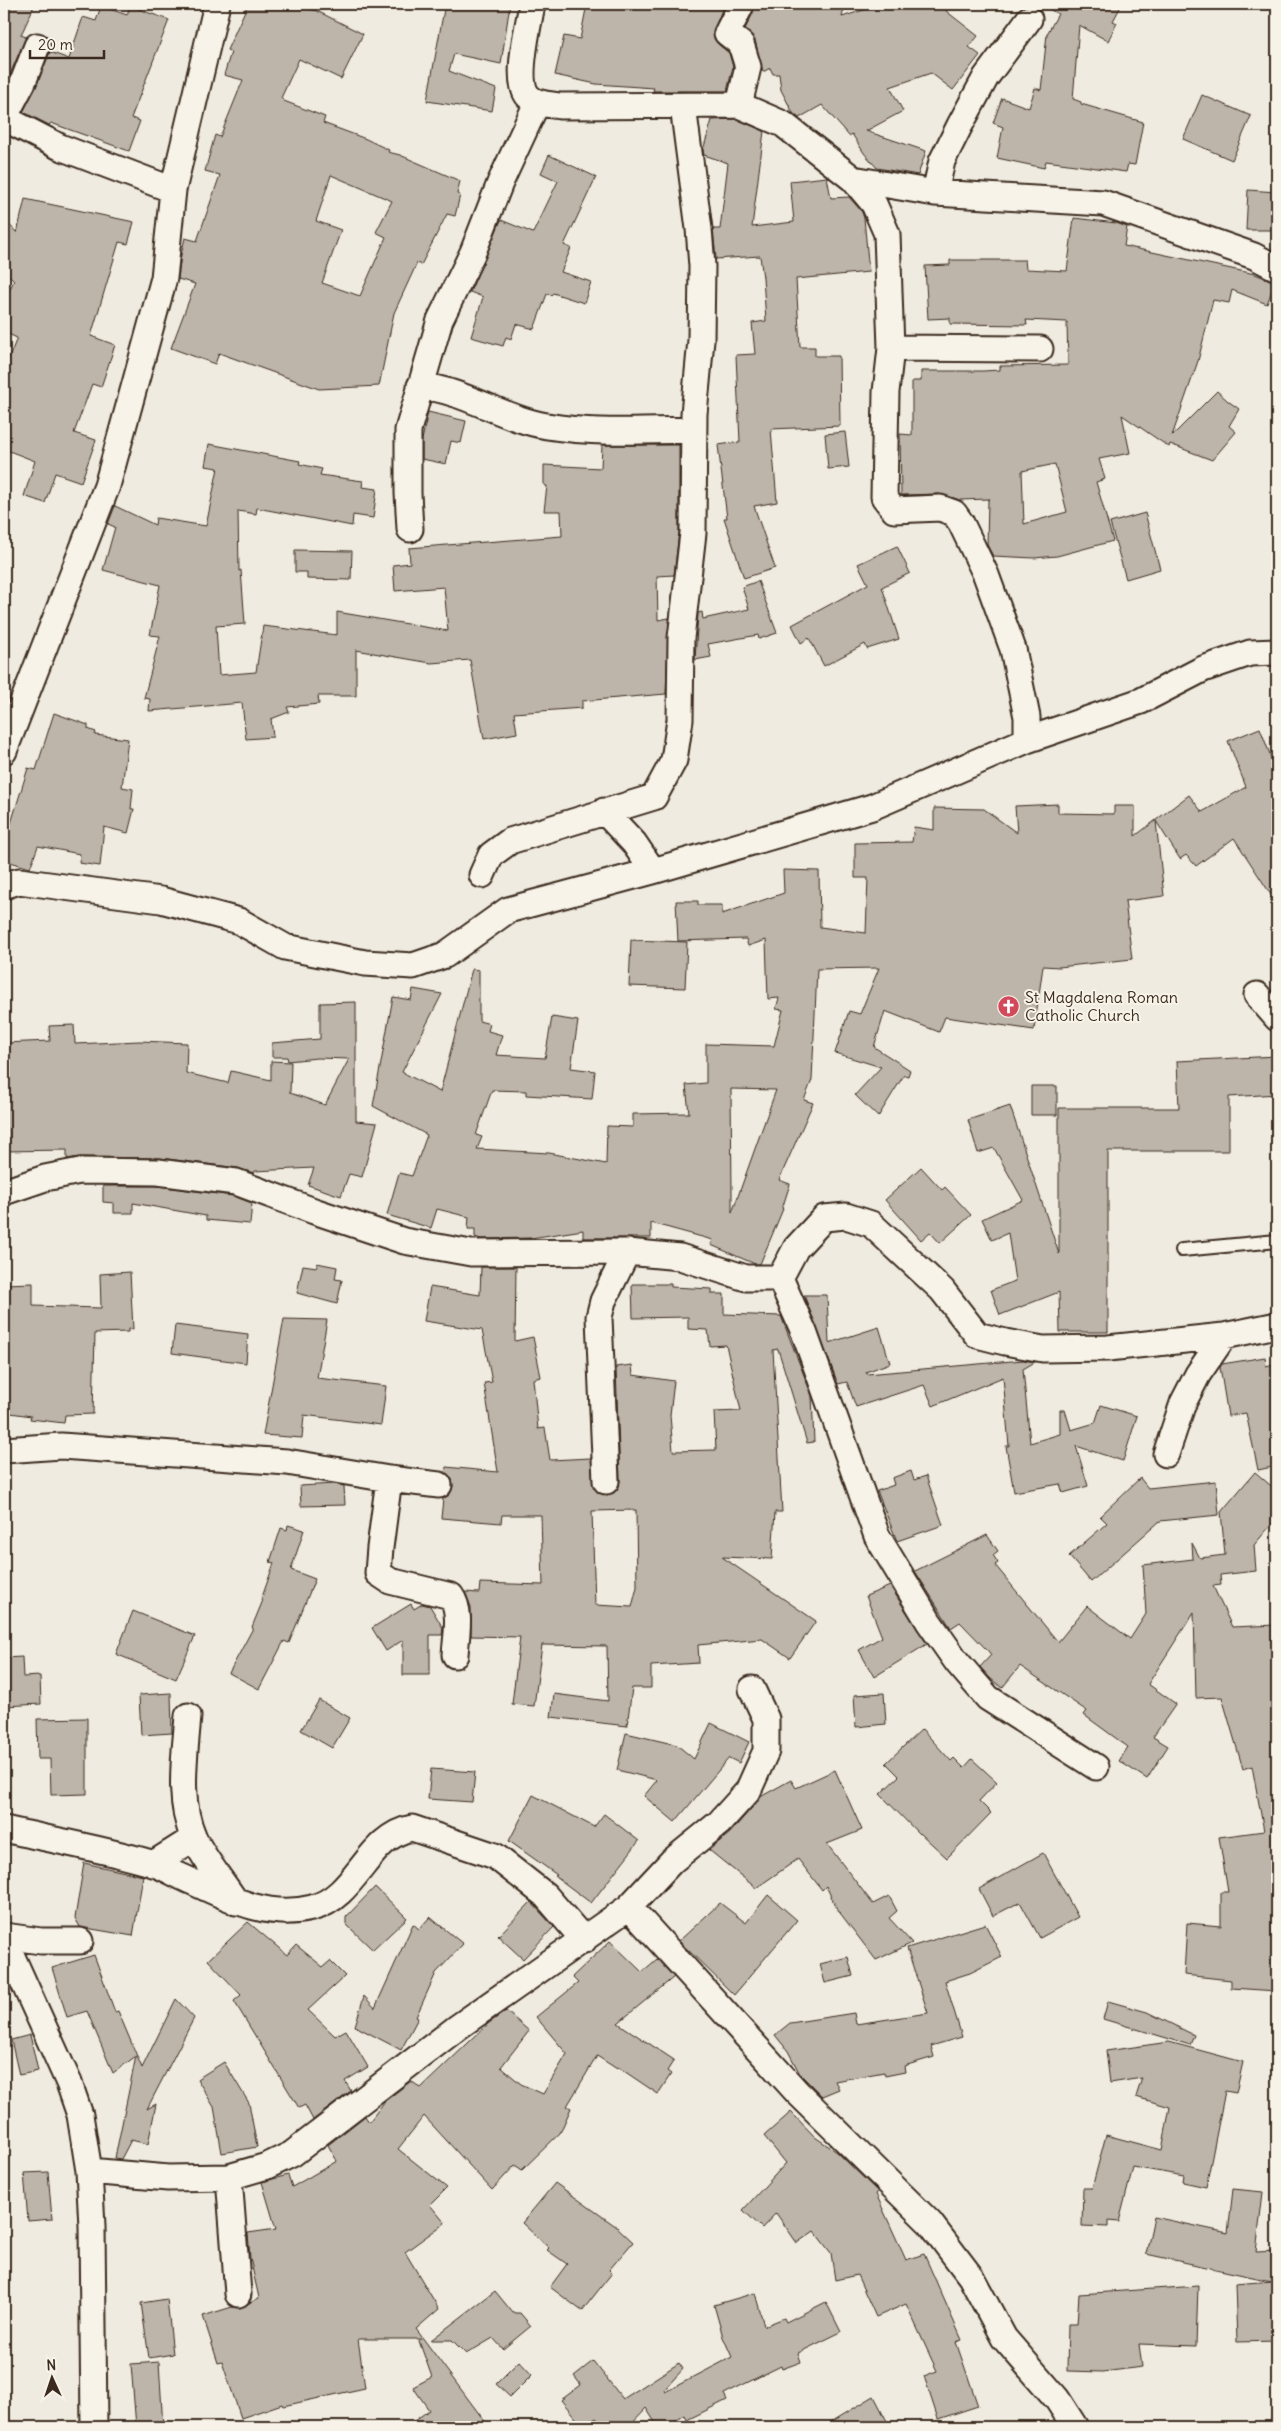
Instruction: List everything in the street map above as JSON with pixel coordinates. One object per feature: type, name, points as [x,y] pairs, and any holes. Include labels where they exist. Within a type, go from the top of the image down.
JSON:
[{"type":"street","points":[[4,751],[107,486],[164,278],[174,190],[217,4]]},
{"type":"street","points":[[532,4],[521,76],[527,95],[537,103],[560,106],[739,105],[782,124],[853,179],[874,204],[887,234],[891,348],[886,392],[884,497],[894,510],[940,508],[954,513],[961,523],[986,575],[1013,649],[1026,717],[1027,740]]},
{"type":"street","points":[[738,4],[740,7],[727,33],[741,44],[748,67],[739,105]]},
{"type":"street","points":[[935,193],[942,162],[960,125],[986,78],[1029,19]]},
{"type":"street","points":[[37,46],[23,82],[4,118],[60,146],[174,190]]},
{"type":"street","points":[[410,529],[408,430],[420,386],[440,320],[473,252],[500,182],[537,103]]},
{"type":"street","points":[[482,875],[491,855],[510,841],[654,797],[674,760],[680,720],[684,604],[691,558],[693,430],[701,340],[702,266],[697,203],[691,172],[683,106]]},
{"type":"street","points":[[853,179],[935,193],[1103,203],[1245,253],[1277,268]]},
{"type":"street","points":[[891,348],[1040,349]]},
{"type":"street","points":[[420,386],[440,388],[478,404],[547,426],[624,432],[693,430]]},
{"type":"street","points":[[4,886],[19,881],[161,900],[239,921],[285,947],[364,963],[413,966],[445,955],[508,910],[654,872],[872,807],[1027,740],[1141,702],[1213,666],[1250,654],[1277,652]]},
{"type":"street","points":[[604,811],[634,843],[654,872]]},
{"type":"street","points":[[1257,995],[1277,1018]]},
{"type":"street","points":[[4,1192],[45,1178],[80,1171],[158,1172],[236,1182],[314,1211],[404,1241],[471,1252],[627,1252],[680,1257],[746,1278],[780,1278]]},
{"type":"street","points":[[780,1278],[796,1248],[824,1218],[846,1216],[870,1224],[942,1290],[977,1335],[1043,1349],[1108,1348],[1224,1336],[1277,1326]]},
{"type":"street","points":[[606,1481],[599,1317],[603,1302],[627,1252]]},
{"type":"street","points":[[780,1278],[804,1332],[877,1536],[929,1622],[957,1662],[988,1698],[1096,1767]]},
{"type":"street","points":[[1166,1454],[1183,1403],[1198,1374],[1224,1336]]},
{"type":"street","points":[[4,1450],[61,1446],[147,1450],[287,1462],[389,1479],[439,1485]]},
{"type":"street","points":[[389,1479],[378,1573],[390,1581],[451,1596],[456,1602],[457,1616],[454,1655]]},
{"type":"street","points":[[89,2171],[168,2178],[229,2177],[267,2166],[292,2154],[458,2026],[629,1907],[672,1861],[719,1823],[748,1791],[766,1751],[766,1719],[752,1689]]},
{"type":"street","points":[[188,1716],[183,1772],[186,1813],[194,1838],[236,1902]]},
{"type":"street","points":[[4,1829],[153,1864],[236,1902],[270,1912],[312,1908],[339,1895],[387,1839],[398,1830],[412,1828],[495,1856],[546,1895],[584,1940]]},
{"type":"street","points":[[153,1864],[194,1838]]},
{"type":"street","points":[[629,1907],[797,2092],[930,2223],[971,2277],[1004,2338],[1057,2399],[1075,2427]]},
{"type":"street","points":[[80,1941],[41,1941],[4,1938],[69,2083],[80,2115],[89,2171],[93,2259],[94,2427]]},
{"type":"street","points":[[229,2177],[238,2294]]},
{"type":"lane","points":[[1182,1250],[1277,1241]]},
{"type":"building","points":[[4,4],[35,4],[21,35],[26,37],[4,88]]},
{"type":"building","points":[[248,4],[293,4],[317,11],[363,34],[341,79],[299,59],[281,98],[284,101],[325,117],[323,123],[366,139],[389,150],[388,152],[400,155],[460,181],[457,194],[460,195],[455,216],[447,214],[421,265],[417,263],[394,313],[379,386],[319,389],[219,353],[215,364],[171,348],[195,284],[178,279],[185,238],[197,241],[220,175],[205,171],[215,135],[220,137],[243,80],[224,75],[231,52],[227,50]],"holes":[[[331,175],[392,201],[376,232],[386,237],[360,296],[322,283],[341,230],[316,221]]]},
{"type":"building","points":[[445,4],[510,4],[501,64],[454,54],[449,71],[496,89],[492,111],[427,101]]},
{"type":"building","points":[[587,4],[724,4],[713,33],[718,44],[729,53],[733,67],[727,91],[653,91],[654,88],[596,84],[555,75],[564,36],[580,39]]},
{"type":"building","points":[[754,4],[845,4],[842,17],[882,4],[951,4],[946,11],[978,36],[969,47],[980,55],[953,90],[931,73],[890,87],[903,111],[866,131],[926,151],[918,175],[877,168],[864,153],[852,134],[849,136],[822,105],[799,118],[793,113],[781,90],[779,74],[773,74],[770,68],[763,72],[755,40],[745,29],[753,13]]},
{"type":"building","points":[[1040,4],[1122,4],[1113,21],[1117,23],[1108,41],[1079,25],[1073,99],[1081,102],[1081,104],[1143,122],[1135,165],[1128,164],[1126,172],[1046,161],[1044,168],[997,158],[1003,127],[993,123],[1002,98],[1029,108],[1035,88],[1041,90],[1047,34],[1058,14]]},
{"type":"building","points":[[101,6],[127,15],[130,6],[169,20],[131,118],[140,121],[129,151],[51,123],[49,125],[23,112],[36,87],[50,52],[69,59],[83,17],[96,21]]},
{"type":"building","points":[[1202,95],[1251,116],[1232,160],[1183,139]]},
{"type":"building","points":[[736,119],[764,131],[752,227],[794,222],[790,181],[827,177],[831,198],[849,197],[862,212],[869,272],[796,279],[800,347],[815,347],[815,356],[839,356],[840,426],[771,429],[777,502],[754,506],[775,568],[744,578],[724,518],[727,518],[718,445],[740,442],[736,355],[755,354],[752,323],[766,321],[763,278],[760,256],[716,259],[713,229],[720,229],[728,163],[704,155],[703,150],[712,120]]},
{"type":"building","points":[[549,155],[596,177],[564,245],[571,248],[561,272],[591,282],[584,303],[553,293],[551,295],[547,294],[534,329],[516,324],[511,339],[506,337],[503,346],[471,337],[483,297],[470,292],[501,220],[533,233],[558,181],[541,173]]},
{"type":"building","points":[[1248,190],[1277,192],[1277,230],[1246,230]]},
{"type":"building","points":[[25,199],[134,222],[128,244],[119,242],[91,336],[115,345],[101,387],[92,384],[74,433],[96,440],[81,482],[55,473],[45,503],[24,496],[35,461],[4,449],[4,370],[17,338],[4,332],[4,303],[14,280],[4,270],[4,219],[17,233]]},
{"type":"building","points":[[1074,218],[1116,223],[1127,227],[1124,246],[1255,274],[1275,282],[1267,304],[1232,290],[1229,303],[1213,300],[1198,361],[1172,436],[1217,391],[1239,409],[1229,426],[1236,432],[1212,460],[1170,444],[1169,447],[1122,415],[1130,453],[1099,459],[1105,479],[1096,482],[1113,541],[1057,556],[1034,558],[993,556],[987,545],[988,500],[990,499],[960,500],[939,494],[901,495],[900,434],[912,435],[912,381],[921,381],[921,371],[983,371],[1000,370],[1000,366],[1068,365],[1067,322],[1026,320],[1027,325],[950,324],[950,318],[928,319],[925,266],[950,265],[950,260],[1025,260],[1026,269],[1067,271]],"holes":[[[1055,464],[1067,512],[1024,524],[1022,471]]]},
{"type":"building","points":[[428,412],[466,421],[461,443],[451,441],[446,464],[422,459],[422,440]]},
{"type":"building","points":[[845,432],[849,467],[828,469],[825,434]]},
{"type":"building","points":[[209,444],[300,461],[299,464],[322,469],[320,475],[363,481],[362,487],[377,489],[373,518],[353,515],[352,526],[257,508],[256,514],[238,511],[239,571],[241,570],[245,624],[216,626],[219,675],[256,672],[263,626],[337,635],[337,612],[448,631],[444,587],[395,591],[393,565],[410,563],[409,548],[562,536],[561,511],[544,511],[547,486],[544,485],[544,465],[601,468],[602,445],[679,445],[679,532],[674,575],[657,576],[658,620],[669,618],[666,694],[582,701],[582,708],[514,713],[517,733],[484,739],[470,660],[431,663],[356,650],[356,696],[318,696],[319,704],[287,707],[289,712],[271,719],[273,737],[246,739],[242,703],[149,711],[150,699],[144,698],[160,636],[150,635],[160,585],[103,570],[115,527],[108,524],[115,506],[155,525],[156,518],[206,526],[218,468],[205,466]]},
{"type":"building","points":[[1145,513],[1160,569],[1126,579],[1110,523]]},
{"type":"building","points":[[897,546],[910,573],[882,587],[899,639],[867,649],[865,644],[824,666],[809,638],[801,643],[792,625],[868,584],[858,564]]},
{"type":"building","points":[[295,550],[352,551],[351,580],[307,579],[307,572],[295,572]]},
{"type":"building","points":[[758,581],[777,633],[759,639],[758,635],[708,644],[711,657],[695,660],[698,613],[702,612],[703,619],[749,609],[742,587]]},
{"type":"building","points":[[54,713],[88,725],[88,729],[96,732],[95,735],[128,739],[122,787],[133,789],[131,809],[134,809],[128,833],[104,827],[100,866],[79,863],[80,854],[38,846],[30,868],[4,860],[4,846],[28,768],[36,770]]},
{"type":"building","points":[[1260,728],[1277,773],[1277,904],[1234,838],[1196,866],[1186,855],[1180,859],[1156,821],[1164,896],[1125,901],[1132,959],[1059,967],[1043,966],[1034,1030],[945,1017],[939,1032],[885,1011],[874,1047],[910,1070],[908,1076],[904,1075],[878,1117],[855,1095],[881,1067],[835,1053],[849,1011],[860,1014],[879,968],[817,969],[812,1080],[804,1100],[813,1103],[779,1180],[790,1184],[783,1209],[760,1264],[755,1264],[711,1245],[713,1240],[651,1223],[651,1238],[583,1238],[583,1230],[531,1238],[481,1239],[475,1237],[475,1229],[468,1229],[469,1217],[437,1209],[431,1228],[387,1215],[399,1173],[412,1176],[427,1135],[373,1106],[393,997],[411,1000],[413,989],[442,994],[402,1072],[440,1092],[472,969],[479,970],[479,1021],[490,1024],[488,1031],[502,1035],[496,1055],[545,1058],[552,1017],[578,1021],[571,1068],[595,1071],[592,1099],[526,1095],[526,1091],[492,1090],[476,1135],[482,1137],[477,1149],[549,1153],[606,1164],[607,1126],[633,1127],[633,1114],[689,1113],[686,1085],[706,1083],[706,1044],[774,1046],[783,1010],[776,1009],[779,998],[768,999],[766,940],[748,946],[746,939],[678,941],[676,901],[698,901],[698,905],[722,905],[722,914],[784,893],[783,870],[819,871],[820,927],[866,933],[868,878],[855,878],[855,843],[912,842],[914,827],[934,830],[934,808],[984,809],[1017,833],[1015,806],[1058,804],[1058,813],[1114,814],[1114,806],[1135,806],[1135,836],[1189,795],[1202,812],[1246,787],[1228,741]],"holes":[[[731,1089],[776,1090],[732,1213]]]},
{"type":"building","points":[[631,940],[687,942],[685,988],[629,986]]},
{"type":"building","points":[[356,1002],[356,1121],[377,1123],[362,1177],[349,1174],[341,1196],[308,1185],[314,1168],[255,1171],[254,1173],[238,1168],[160,1158],[80,1157],[67,1159],[67,1150],[4,1151],[4,1043],[50,1041],[49,1026],[74,1025],[75,1044],[139,1041],[187,1043],[186,1073],[228,1083],[231,1071],[271,1080],[271,1061],[291,1062],[290,1093],[325,1105],[349,1059],[317,1058],[288,1061],[287,1057],[272,1057],[272,1043],[320,1039],[320,1003]]},
{"type":"building","points":[[1277,1056],[1277,1094],[1229,1097],[1229,1151],[1108,1151],[1108,1332],[1060,1332],[1059,1292],[1000,1315],[991,1290],[1015,1281],[1008,1233],[992,1240],[982,1219],[1023,1200],[994,1148],[978,1153],[968,1120],[1010,1106],[1059,1254],[1059,1108],[1179,1108],[1177,1061]]},
{"type":"building","points":[[1031,1086],[1057,1086],[1057,1115],[1031,1115]]},
{"type":"building","points":[[921,1167],[942,1190],[945,1187],[971,1215],[940,1243],[930,1232],[921,1240],[885,1200]]},
{"type":"building","points":[[103,1186],[157,1186],[233,1196],[252,1203],[250,1224],[206,1220],[206,1216],[133,1203],[133,1213],[114,1213],[114,1203],[103,1202]]},
{"type":"building","points":[[317,1263],[337,1267],[335,1279],[342,1280],[337,1304],[297,1293],[303,1265],[317,1267]]},
{"type":"building","points":[[481,1267],[516,1267],[515,1341],[533,1337],[541,1377],[533,1379],[538,1429],[545,1428],[550,1460],[591,1458],[594,1488],[599,1493],[606,1495],[614,1493],[619,1487],[620,1480],[616,1367],[632,1365],[633,1375],[674,1381],[670,1415],[673,1451],[716,1450],[714,1412],[741,1411],[726,1345],[710,1346],[708,1330],[688,1329],[688,1317],[633,1318],[632,1284],[671,1284],[671,1287],[712,1289],[712,1294],[724,1294],[724,1314],[781,1316],[812,1396],[814,1442],[807,1443],[778,1349],[773,1350],[782,1512],[775,1512],[772,1559],[722,1557],[816,1621],[790,1658],[762,1639],[698,1645],[699,1663],[651,1666],[651,1688],[632,1688],[627,1726],[551,1717],[554,1694],[608,1701],[607,1646],[542,1645],[534,1706],[512,1704],[520,1637],[471,1636],[471,1607],[465,1592],[479,1593],[480,1583],[543,1585],[541,1515],[502,1515],[501,1523],[441,1518],[443,1499],[450,1494],[453,1486],[452,1479],[445,1473],[446,1467],[498,1472],[484,1383],[492,1382],[482,1330],[424,1321],[430,1287],[480,1295]],"holes":[[[636,1510],[637,1587],[632,1607],[595,1605],[592,1511]]]},
{"type":"building","points":[[130,1272],[133,1329],[128,1329],[128,1332],[95,1333],[93,1414],[65,1415],[64,1423],[30,1419],[31,1416],[4,1412],[4,1284],[33,1283],[33,1306],[101,1308],[100,1274]]},
{"type":"building","points":[[804,1295],[827,1295],[829,1343],[879,1327],[890,1363],[866,1372],[867,1374],[1023,1360],[1035,1362],[1023,1369],[1030,1443],[1060,1434],[1060,1410],[1065,1410],[1071,1430],[1095,1423],[1101,1405],[1137,1416],[1123,1461],[1076,1446],[1088,1486],[1063,1493],[1060,1484],[1014,1492],[1006,1446],[1009,1446],[1003,1377],[933,1406],[924,1385],[856,1407],[847,1382],[838,1384]]},
{"type":"building","points":[[284,1319],[327,1320],[317,1378],[386,1386],[381,1425],[304,1415],[302,1438],[263,1435]]},
{"type":"building","points":[[175,1325],[248,1334],[246,1363],[172,1353]]},
{"type":"building","points":[[1265,1357],[1266,1366],[1274,1364],[1277,1382],[1277,1466],[1258,1470],[1246,1413],[1228,1416],[1220,1367],[1222,1364]]},
{"type":"building","points":[[911,1471],[914,1480],[926,1476],[943,1525],[897,1541],[877,1491],[894,1485],[892,1478]]},
{"type":"building","points":[[1255,1472],[1277,1491],[1277,1518],[1254,1545],[1256,1571],[1220,1575],[1221,1585],[1213,1586],[1232,1627],[1277,1625],[1277,1991],[1231,1988],[1231,1980],[1184,1975],[1187,1923],[1221,1926],[1221,1892],[1228,1892],[1219,1837],[1264,1831],[1252,1766],[1243,1769],[1222,1697],[1196,1698],[1194,1612],[1148,1684],[1176,1704],[1153,1737],[1168,1746],[1147,1779],[1119,1761],[1128,1747],[1084,1715],[1087,1711],[1020,1666],[1002,1688],[990,1678],[980,1667],[991,1655],[989,1652],[960,1622],[951,1628],[915,1571],[987,1535],[998,1551],[993,1555],[998,1563],[995,1565],[1058,1642],[1087,1606],[1130,1639],[1146,1614],[1143,1565],[1193,1559],[1192,1543],[1200,1558],[1225,1555],[1221,1512]]},
{"type":"building","points":[[1140,1478],[1148,1488],[1216,1481],[1219,1515],[1160,1521],[1091,1582],[1069,1556],[1107,1523],[1100,1516]]},
{"type":"building","points":[[334,1484],[344,1486],[345,1505],[301,1506],[300,1486]]},
{"type":"building","points":[[288,1525],[304,1530],[291,1570],[315,1579],[289,1643],[284,1641],[259,1689],[229,1673],[253,1628],[274,1563],[270,1562],[281,1528],[287,1530]]},
{"type":"building","points":[[890,1586],[927,1644],[874,1677],[859,1650],[882,1637],[866,1596]]},
{"type":"building","points":[[411,1604],[414,1609],[422,1604],[430,1606],[443,1628],[442,1635],[430,1635],[430,1675],[403,1675],[403,1640],[386,1651],[372,1628]]},
{"type":"building","points":[[133,1611],[195,1636],[176,1679],[116,1654]]},
{"type":"building","points":[[22,1657],[23,1677],[40,1676],[41,1704],[5,1706],[4,1658]]},
{"type":"building","points":[[171,1693],[172,1733],[141,1735],[139,1695]]},
{"type":"building","points":[[884,1693],[886,1724],[856,1727],[854,1695]]},
{"type":"building","points":[[319,1700],[350,1718],[332,1748],[301,1730]]},
{"type":"building","points":[[87,1718],[87,1794],[51,1795],[50,1759],[38,1759],[37,1719]]},
{"type":"building","points":[[711,1723],[749,1742],[739,1763],[729,1758],[675,1822],[644,1796],[657,1780],[617,1770],[626,1733],[677,1745],[694,1759]]},
{"type":"building","points":[[922,1729],[951,1761],[954,1758],[964,1768],[972,1759],[997,1782],[979,1801],[991,1813],[947,1858],[919,1834],[880,1794],[899,1776],[886,1763]]},
{"type":"building","points":[[431,1769],[475,1772],[472,1802],[428,1799]]},
{"type":"building","points":[[835,1770],[862,1830],[827,1844],[873,1904],[889,1896],[897,1911],[889,1918],[912,1943],[876,1960],[837,1909],[826,1886],[822,1890],[798,1859],[756,1888],[709,1850],[730,1833],[762,1796],[791,1780],[796,1788]]},
{"type":"building","points":[[533,1795],[594,1827],[604,1814],[639,1841],[591,1903],[555,1876],[557,1875],[509,1841]]},
{"type":"building","points":[[1043,1853],[1078,1917],[1040,1938],[1020,1902],[993,1916],[979,1889]]},
{"type":"building","points":[[84,1863],[143,1876],[133,1936],[80,1927],[75,1918]]},
{"type":"building","points":[[375,1887],[407,1918],[373,1950],[346,1924],[346,1917]]},
{"type":"building","points":[[768,1895],[797,1920],[734,1995],[679,1941],[720,1903],[746,1923]]},
{"type":"building","points":[[531,1902],[554,1927],[523,1959],[498,1936]]},
{"type":"building","points":[[430,1917],[463,1944],[436,1973],[416,2017],[418,2018],[401,2050],[355,2026],[364,1996],[375,2008],[413,1924],[419,1929]]},
{"type":"building","points":[[248,1922],[287,1955],[296,1945],[323,1967],[330,1961],[345,1976],[308,2010],[335,2036],[346,2030],[368,2067],[345,2081],[351,2091],[313,2120],[305,2105],[299,2108],[234,2001],[241,1995],[208,1960]]},
{"type":"building","points":[[985,1924],[1002,1957],[970,1973],[945,1981],[962,2037],[931,2046],[934,2057],[904,2066],[905,2072],[885,2076],[884,2072],[835,2081],[839,2089],[822,2096],[800,2074],[788,2051],[775,2035],[790,2023],[854,2013],[856,2024],[928,2013],[907,1948]]},
{"type":"building","points":[[610,1941],[642,1972],[657,1959],[674,1977],[618,2023],[674,2060],[667,2071],[671,2074],[658,2094],[618,2067],[617,2069],[597,2056],[567,2106],[571,2108],[560,2133],[522,2170],[515,2165],[492,2190],[424,2116],[398,2149],[447,2188],[430,2205],[445,2223],[405,2252],[439,2309],[416,2329],[489,2427],[406,2427],[429,2410],[413,2387],[432,2377],[419,2341],[421,2339],[358,2339],[365,2388],[283,2406],[282,2404],[241,2418],[222,2362],[218,2363],[203,2316],[232,2307],[240,2308],[259,2298],[250,2258],[248,2233],[276,2229],[262,2182],[288,2175],[292,2187],[337,2161],[328,2145],[365,2116],[369,2122],[385,2101],[411,2081],[421,2088],[489,2023],[506,2011],[529,2031],[501,2067],[521,2084],[543,2094],[567,2054],[536,2017],[578,1983],[572,1977]]},
{"type":"building","points":[[94,1955],[115,2012],[118,2011],[142,2068],[176,1999],[194,2018],[147,2109],[156,2104],[148,2144],[131,2140],[121,2159],[115,2158],[136,2056],[113,2073],[87,2011],[67,2017],[52,1968]]},
{"type":"building","points":[[848,1957],[853,1976],[825,1983],[820,1964]]},
{"type":"building","points":[[1108,2001],[1147,2012],[1194,2035],[1190,2045],[1103,2019]]},
{"type":"building","points":[[30,2035],[38,2071],[19,2075],[11,2040]]},
{"type":"building","points":[[1169,2042],[1243,2062],[1236,2093],[1225,2091],[1206,2187],[1183,2182],[1184,2176],[1133,2167],[1119,2222],[1108,2221],[1108,2227],[1082,2226],[1083,2188],[1092,2188],[1106,2135],[1162,2150],[1170,2107],[1136,2097],[1142,2078],[1110,2083],[1106,2051]]},
{"type":"building","points":[[224,2062],[249,2103],[257,2147],[222,2153],[214,2107],[197,2079]]},
{"type":"building","points":[[791,2112],[815,2137],[837,2152],[878,2192],[876,2194],[906,2260],[924,2254],[962,2340],[956,2342],[978,2406],[938,2419],[924,2376],[937,2371],[906,2304],[876,2317],[857,2275],[835,2280],[831,2253],[814,2231],[797,2243],[776,2213],[762,2228],[743,2210],[786,2163],[764,2136]]},
{"type":"building","points":[[48,2172],[52,2219],[28,2221],[24,2173]]},
{"type":"building","points":[[555,2183],[617,2227],[633,2242],[609,2270],[612,2273],[582,2311],[550,2287],[567,2264],[547,2250],[549,2248],[522,2223]]},
{"type":"building","points":[[1233,2189],[1263,2192],[1256,2252],[1277,2251],[1277,2341],[1237,2342],[1235,2284],[1271,2281],[1146,2254],[1154,2217],[1228,2233]]},
{"type":"building","points":[[1198,2286],[1196,2346],[1139,2344],[1142,2367],[1103,2372],[1067,2371],[1068,2324],[1077,2324],[1079,2294]]},
{"type":"building","points":[[495,2291],[513,2313],[520,2313],[531,2326],[503,2349],[493,2338],[466,2354],[452,2340],[431,2340]]},
{"type":"building","points":[[755,2293],[764,2326],[784,2318],[786,2322],[826,2302],[841,2332],[798,2353],[801,2362],[782,2369],[781,2366],[724,2394],[727,2400],[687,2420],[685,2415],[666,2427],[658,2427],[646,2408],[628,2427],[606,2427],[596,2418],[583,2427],[561,2400],[581,2385],[574,2376],[593,2361],[623,2399],[679,2363],[683,2369],[664,2390],[665,2392],[732,2357],[723,2337],[714,2305]]},
{"type":"building","points":[[167,2299],[173,2354],[149,2358],[141,2303]]},
{"type":"building","points":[[519,2361],[532,2375],[510,2397],[496,2384]]},
{"type":"building","points":[[159,2362],[163,2427],[136,2427],[131,2364]]},
{"type":"building","points":[[874,2396],[890,2427],[823,2427]]},
{"type":"place","name":"St Magdalena Roman Catholic Church","points":[[1009,1006]]}]
